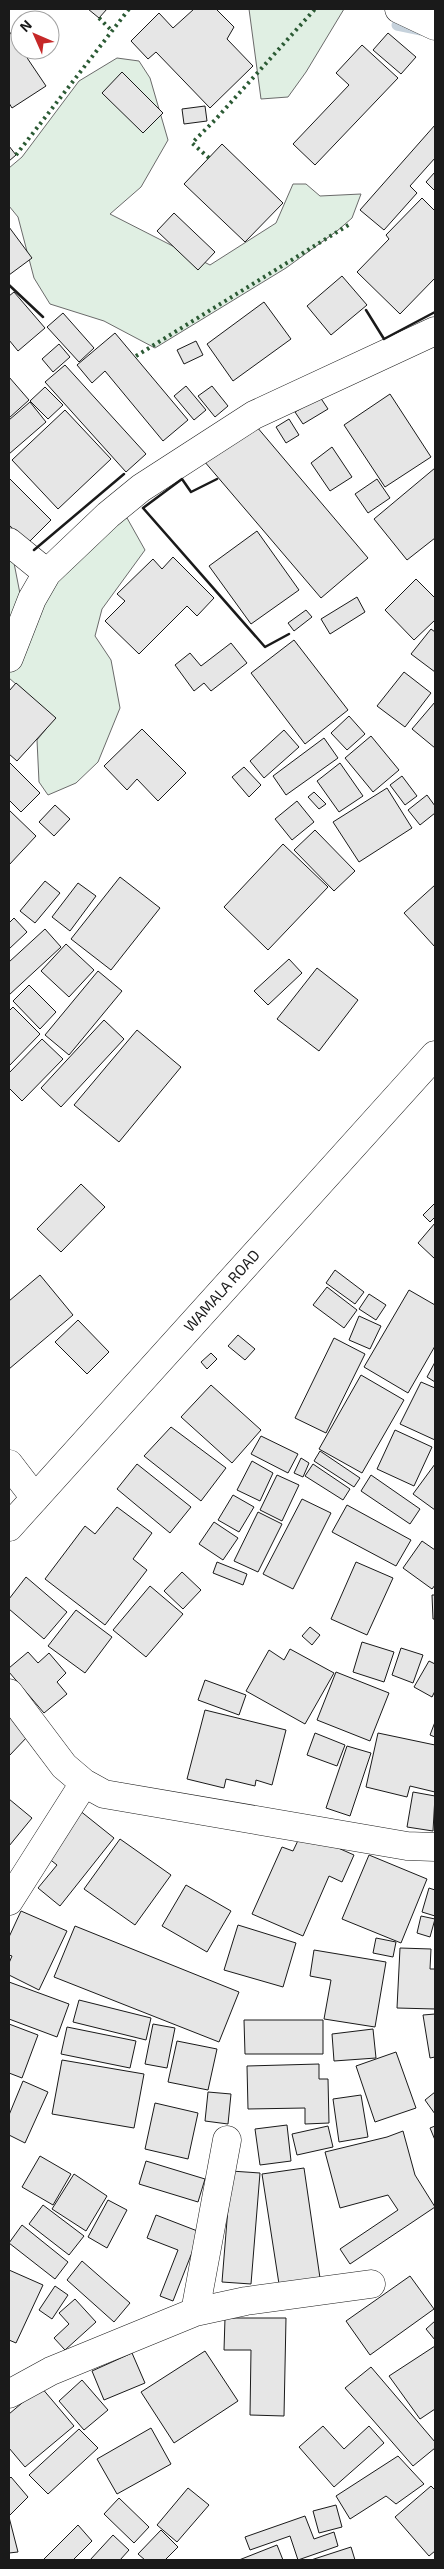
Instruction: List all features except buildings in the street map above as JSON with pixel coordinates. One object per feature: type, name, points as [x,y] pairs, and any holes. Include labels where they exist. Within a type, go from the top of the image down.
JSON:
[{"type":"street","points":[[399,9],[435,26]]},
{"type":"street","points":[[9,658],[32,598],[47,573],[108,515],[141,488],[246,420],[435,331]]},
{"type":"street","points":[[9,542],[47,573]]},
{"type":"street","name":"WAMALA ROAD","points":[[9,1527],[435,1055]]},
{"type":"street","points":[[9,1464],[36,1498]]},
{"type":"street","points":[[9,1693],[64,1766],[84,1783],[104,1794],[407,1846],[435,1847]]},
{"type":"street","points":[[9,1901],[84,1783]]},
{"type":"street","points":[[195,2312],[227,2140]]},
{"type":"street","points":[[9,2394],[50,2371],[195,2312],[246,2302],[371,2284]]},
{"type":"green space","points":[[249,9],[344,9],[306,72],[288,97],[261,99]]},
{"type":"green space","points":[[117,58],[139,61],[150,78],[168,140],[141,187],[110,214],[210,265],[276,223],[293,184],[306,184],[320,196],[361,194],[352,218],[337,231],[286,268],[155,348],[104,321],[50,304],[34,278],[18,217],[9,206],[9,168],[22,157],[79,81]]},
{"type":"green space","points":[[127,518],[145,550],[102,609],[95,636],[111,660],[120,708],[98,762],[76,783],[48,795],[39,782],[37,740],[55,718],[9,678],[9,558],[14,563],[24,614],[92,525]]},
{"type":"waterway","points":[[397,25],[421,30]]},
{"type":"hedge","points":[[16,155],[129,9]]},
{"type":"hedge","points":[[209,158],[192,143],[315,9]]},
{"type":"hedge","points":[[99,18],[112,31]]},
{"type":"hedge","points":[[136,356],[350,224]]},
{"type":"wall","points":[[9,285],[43,317]]},
{"type":"wall","points":[[366,310],[384,339],[435,312]]},
{"type":"wall","points":[[34,550],[124,474]]},
{"type":"wall","points":[[217,479],[191,492],[182,479],[143,508],[265,647],[289,634]]}]
